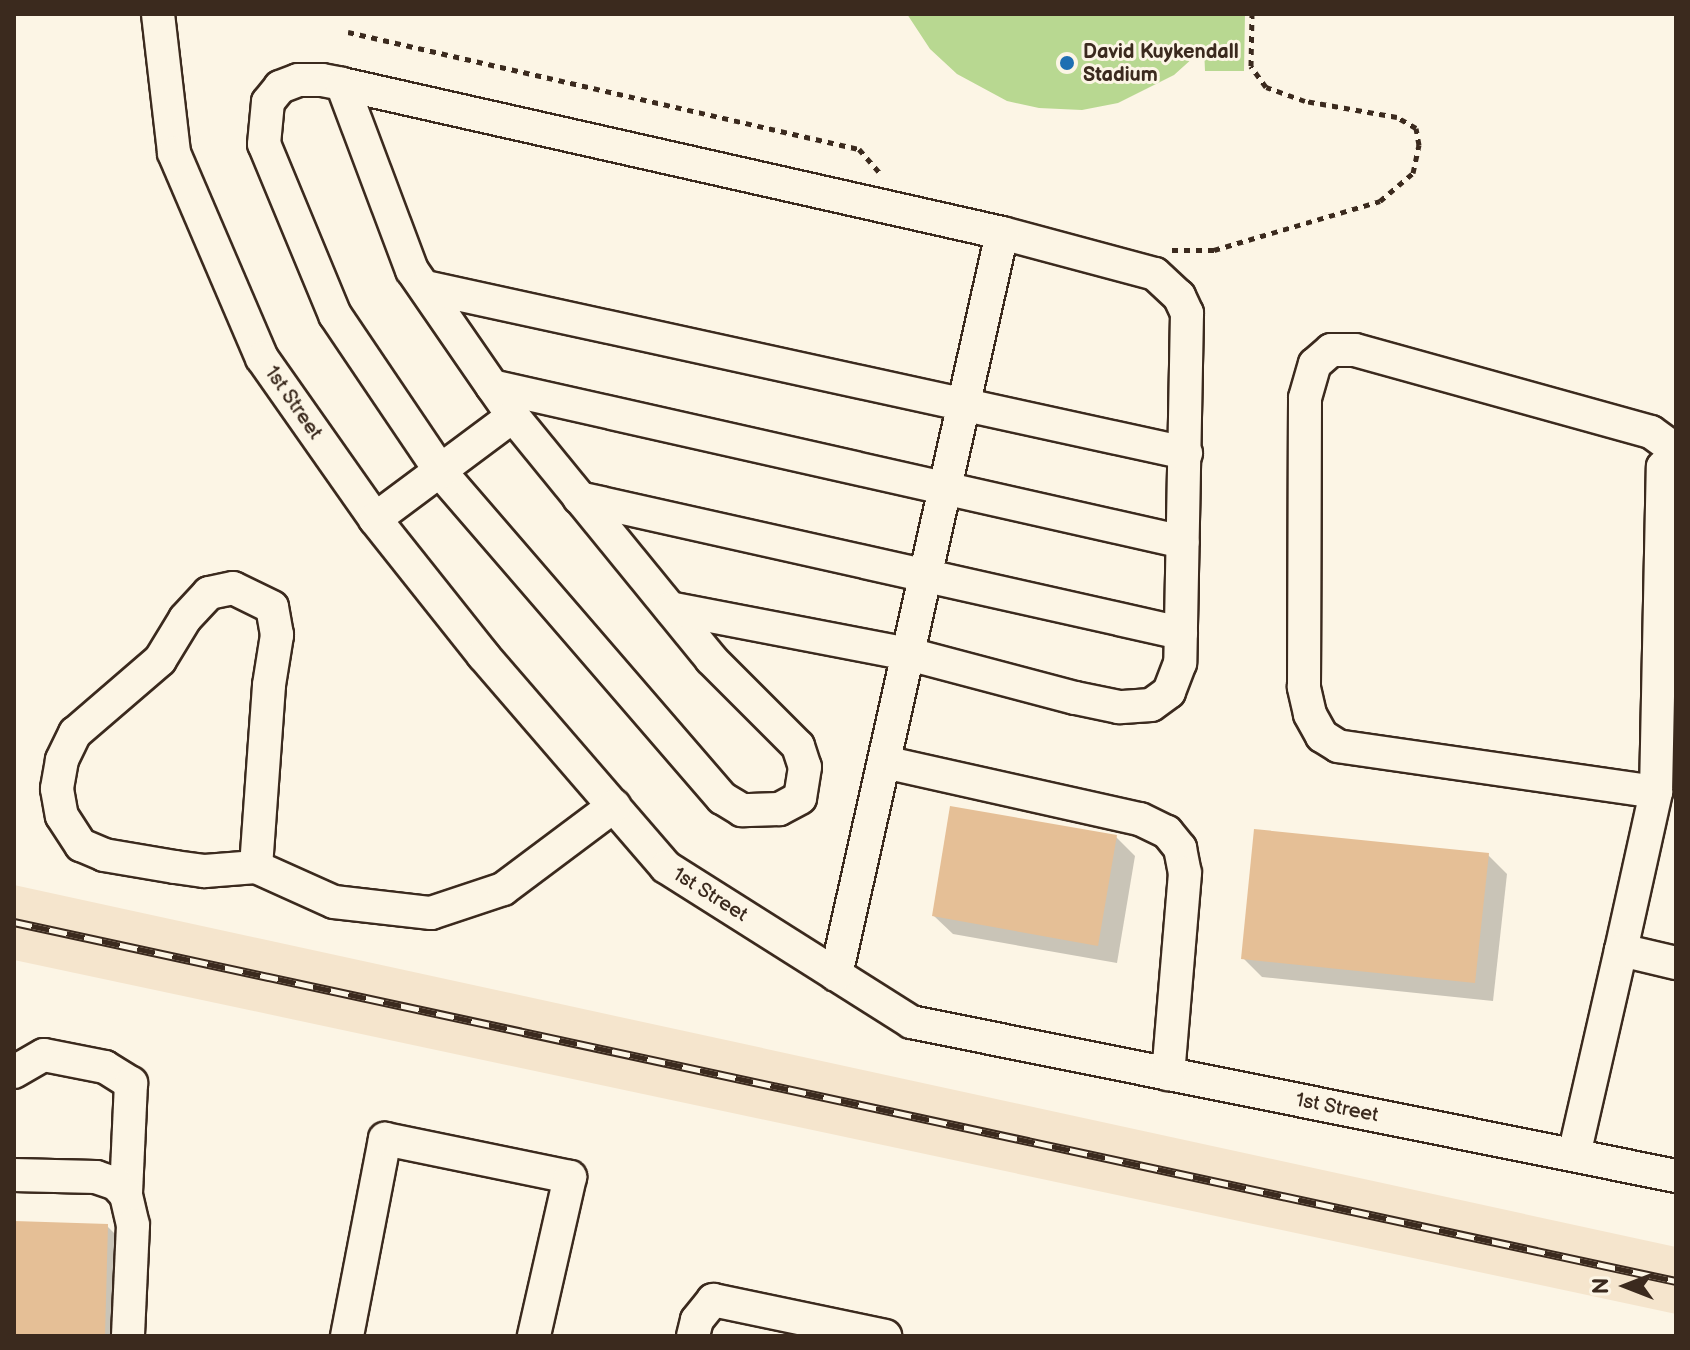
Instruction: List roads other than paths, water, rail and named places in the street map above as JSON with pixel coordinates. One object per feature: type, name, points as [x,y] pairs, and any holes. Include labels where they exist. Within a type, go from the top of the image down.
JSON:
[{"type":"street","name":"1st Street","points":[[158,14],[174,153],[262,358],[375,519],[483,655],[666,867],[911,1022],[1676,1176]]},
{"type":"street","points":[[342,84],[412,270],[513,416],[579,498],[711,659],[798,746],[805,767],[800,798],[779,809],[742,810],[722,798],[441,472],[335,315],[264,144],[268,102],[280,87],[298,80],[342,84],[1002,233],[1155,274],[1170,285],[1187,313],[1180,663],[1169,692],[1151,705],[1119,707],[908,654],[670,608]]},
{"type":"street","points":[[836,975],[1002,233]]},
{"type":"street","points":[[425,287],[964,405],[1186,462]]},
{"type":"street","points":[[1574,1155],[1656,792],[1663,467],[1676,452],[1651,432],[1355,350],[1331,350],[1315,364],[1305,398],[1304,687],[1310,714],[1322,736],[1338,746],[1656,792]]},
{"type":"street","points":[[492,386],[1183,542]]},
{"type":"street","points":[[375,519],[513,416]]},
{"type":"street","points":[[579,498],[1181,633]]},
{"type":"street","points":[[256,867],[269,685],[277,635],[272,607],[233,588],[209,593],[185,619],[160,660],[75,733],[62,760],[57,789],[62,816],[81,845],[104,855],[205,871],[256,867],[334,902],[431,913],[503,889],[614,806]]},
{"type":"street","points":[[884,762],[1140,819],[1167,832],[1180,848],[1185,873],[1168,1074]]},
{"type":"street","points":[[1621,950],[1676,963]]},
{"type":"street","points":[[14,1072],[44,1055],[105,1067],[131,1083],[126,1195],[133,1225],[128,1336]]},
{"type":"street","points":[[347,1336],[385,1139],[570,1177],[534,1336]]},
{"type":"street","points":[[14,1175],[96,1177],[116,1184],[126,1195]]},
{"type":"street","points":[[693,1336],[697,1320],[713,1300],[885,1336]]},
{"type":"railway","points":[[14,922],[1676,1281]]},
{"type":"place","name":"David Kuykendall Stadium","points":[[1067,63]]}]
